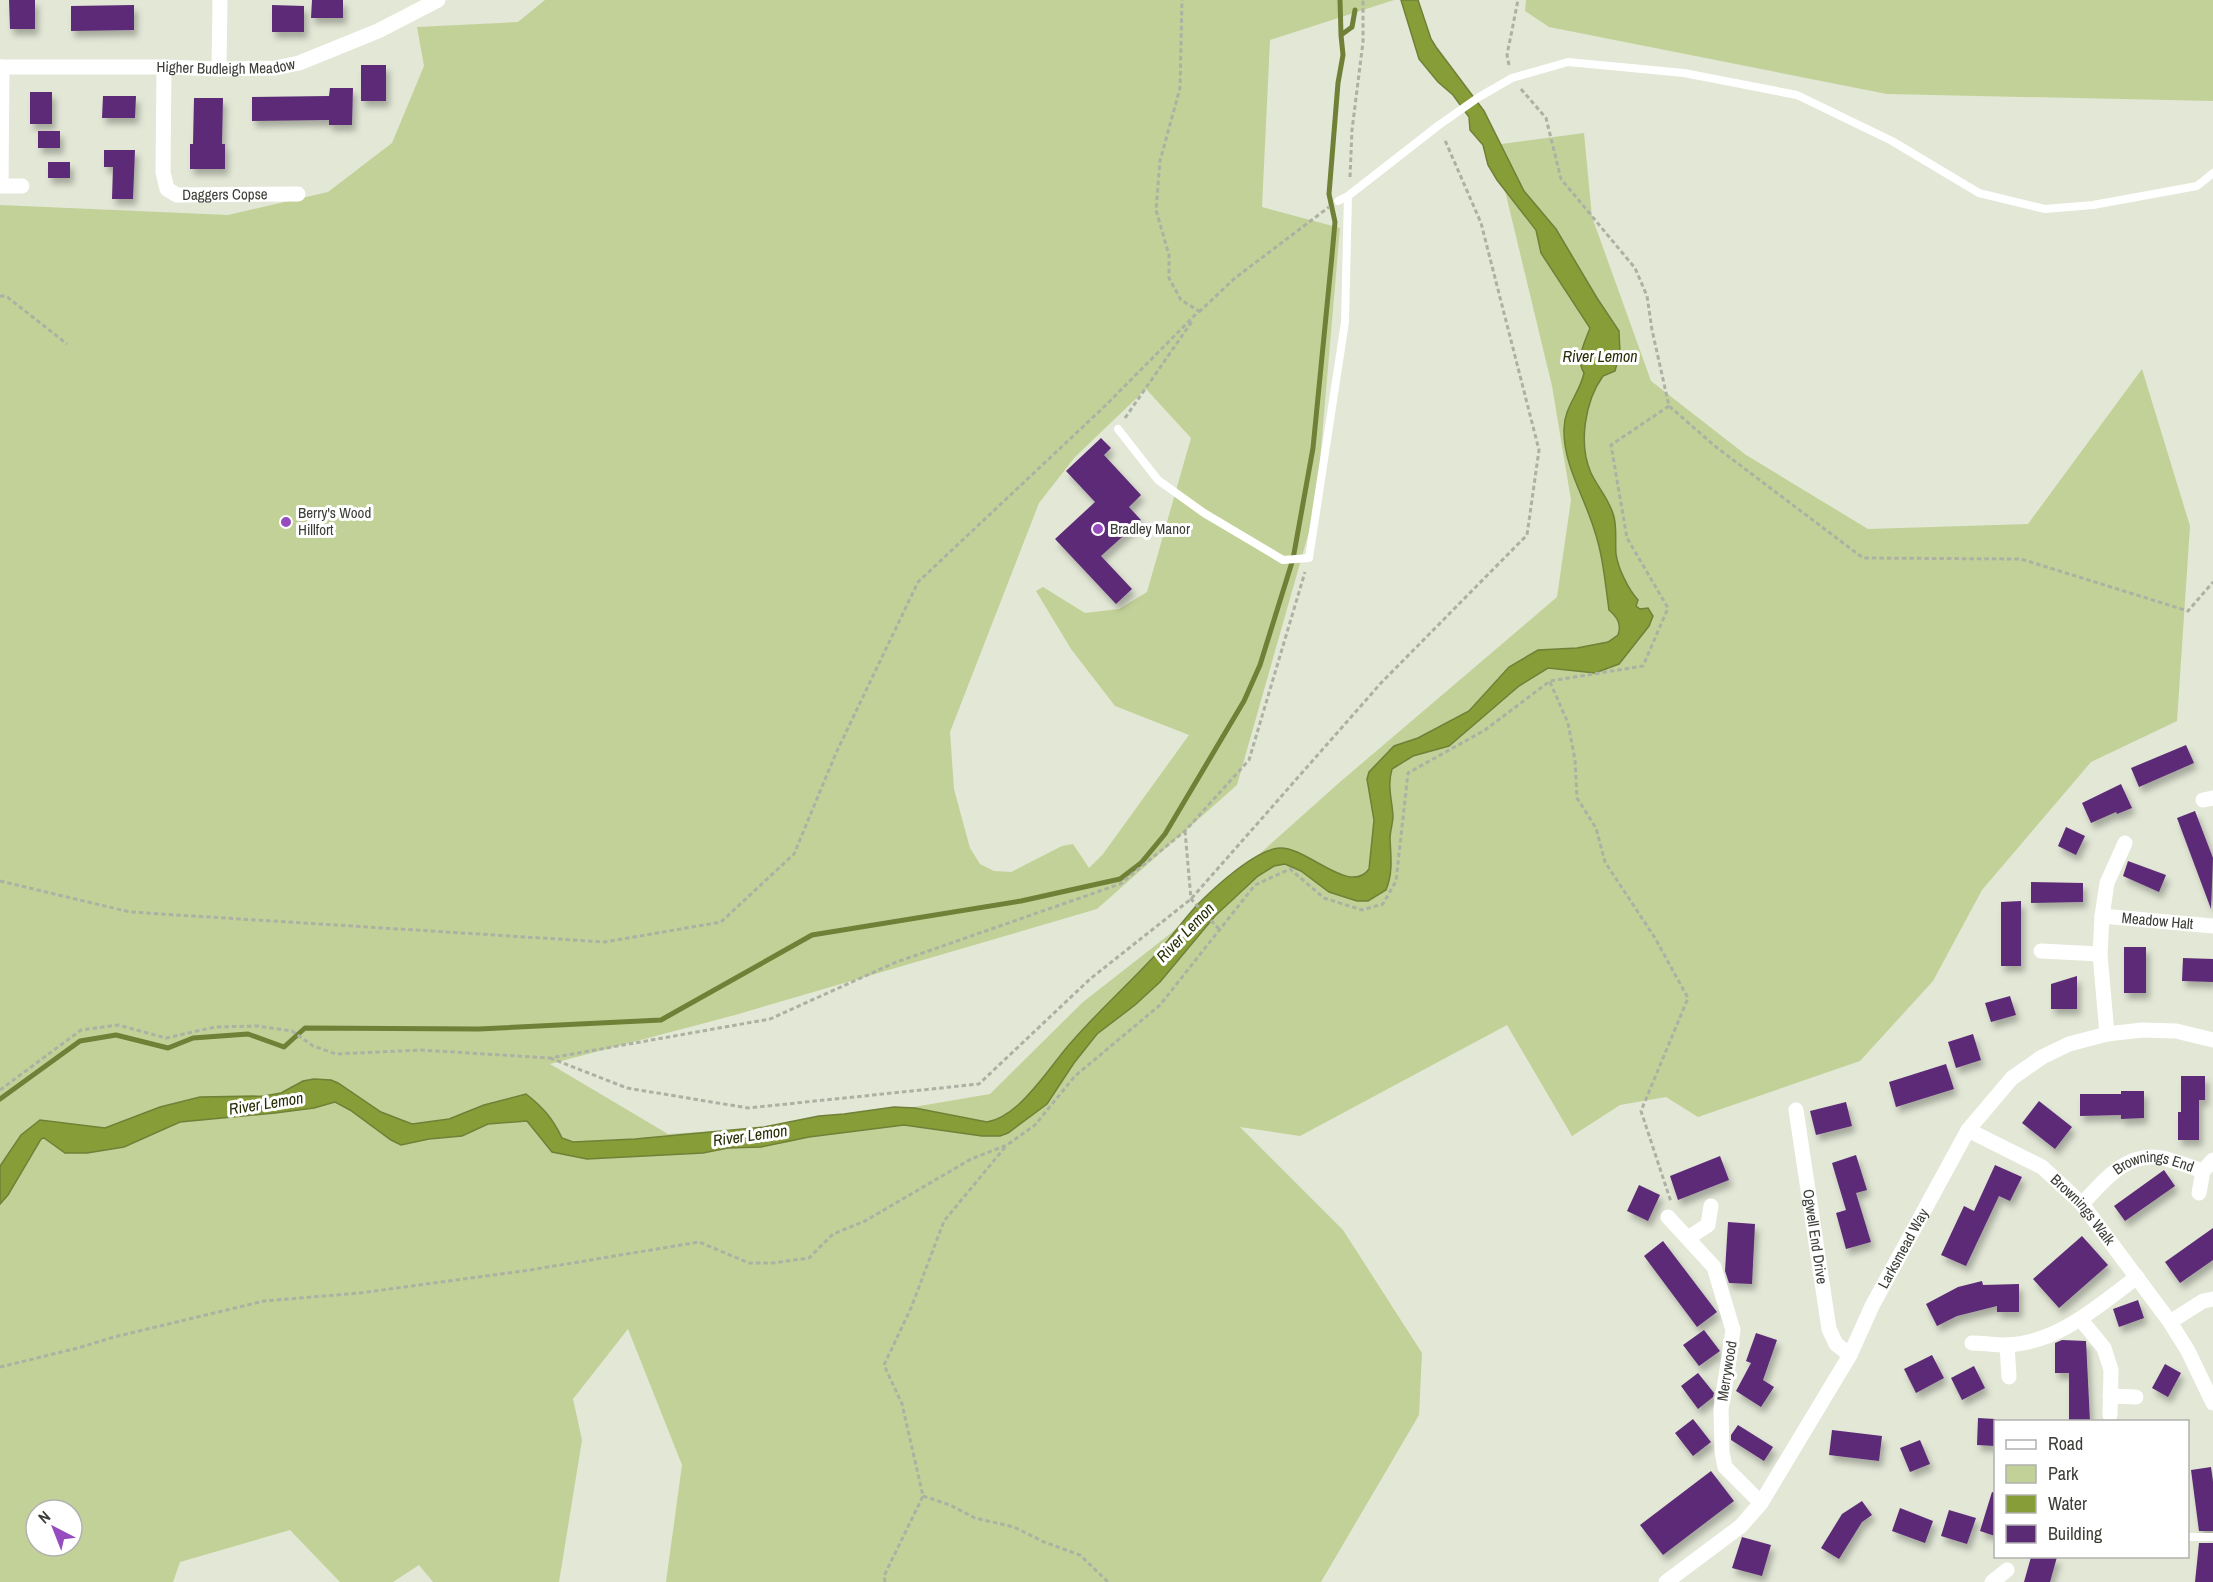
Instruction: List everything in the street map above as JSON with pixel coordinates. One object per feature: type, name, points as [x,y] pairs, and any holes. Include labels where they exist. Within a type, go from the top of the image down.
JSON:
[{"type":"street","points":[[219,69],[220,0]]},
{"type":"street","name":"Higher Budleigh Meadow","points":[[1,67],[275,68],[299,63],[378,31],[438,0]]},
{"type":"street","points":[[1,67],[0,186],[22,186]]},
{"type":"street","name":"Daggers Copse","points":[[164,67],[163,172],[167,189],[177,195],[298,194]]},
{"type":"street","name":"Meadow Halt","points":[[2107,1034],[2100,954],[2102,916],[2107,883],[2125,843]]},
{"type":"street","name":"Meadow Halt","points":[[2102,916],[2213,926]]},
{"type":"street","points":[[2041,951],[2100,954]]},
{"type":"street","name":"Larksmead Way","points":[[1666,1582],[1741,1526],[1761,1503],[1850,1355],[1872,1306],[1968,1130],[2012,1078],[2042,1057],[2069,1044],[2107,1034],[2142,1030],[2176,1031],[2213,1040]]},
{"type":"street","name":"Ogwell End Drive","points":[[1796,1110],[1829,1329],[1836,1344],[1850,1355]]},
{"type":"street","name":"Brownings Walk","points":[[1968,1130],[2042,1167],[2082,1204],[2170,1322],[2188,1351],[2213,1403]]},
{"type":"street","name":"Brownings End","points":[[2082,1204],[2111,1173],[2127,1162],[2154,1156],[2208,1166],[2199,1193]]},
{"type":"street","points":[[1688,1238],[1708,1225],[1711,1206]]},
{"type":"street","name":"Merrywood","points":[[1670,1219],[1714,1267],[1733,1330],[1721,1409],[1722,1452],[1725,1467],[1761,1503]]},
{"type":"street","points":[[1972,1343],[2007,1345],[2044,1338],[2081,1320],[2137,1277]]},
{"type":"street","points":[[2170,1322],[2203,1301],[2213,1299]]},
{"type":"street","points":[[2081,1320],[2104,1348],[2111,1370],[2109,1415]]},
{"type":"street","points":[[2007,1345],[2009,1377]]},
{"type":"street","points":[[2110,1396],[2136,1397]]},
{"type":"street","points":[[1992,1582],[2007,1570]]},
{"type":"lane","points":[[1338,201],[1348,196],[1479,97],[1512,78],[1568,62],[1684,73],[1797,95],[1892,141],[1979,193],[2045,209],[2093,205],[2197,186],[2213,173]]},
{"type":"lane","points":[[1118,429],[1158,480],[1204,513],[1283,560],[1309,558],[1345,322],[1348,196]]},
{"type":"lane","points":[[2189,1537],[2213,1537]]},
{"type":"path","points":[[1182,0],[1180,88],[1160,161],[1156,210],[1169,255],[1169,278],[1181,300],[1199,311]]},
{"type":"path","points":[[1348,196],[1352,130],[1363,42],[1363,0]]},
{"type":"path","points":[[1518,0],[1507,55],[1512,78],[1546,118],[1561,179],[1635,268],[1647,296],[1669,405],[1716,447],[1863,558],[2021,559],[2188,611],[2211,584]]},
{"type":"path","points":[[550,1058],[627,1088],[748,1108],[979,1084],[1090,979],[1191,899],[1382,683],[1527,535],[1539,450],[1481,223],[1439,125]]},
{"type":"path","points":[[0,881],[130,912],[605,942],[721,922],[794,854],[836,753],[918,582],[1097,414],[1235,278],[1325,210]]},
{"type":"path","points":[[0,296],[6,296],[67,344]]},
{"type":"path","points":[[1118,429],[1199,311]]},
{"type":"path","points":[[0,1367],[264,1301],[360,1293],[530,1270],[699,1242],[749,1263],[773,1263],[809,1258],[832,1234],[865,1221],[971,1159],[1007,1145],[1035,1125],[1075,1076],[1160,1005],[1255,885],[1290,868],[1323,898],[1362,910],[1383,904],[1396,881],[1407,773],[1485,730],[1550,681],[1643,666],[1668,608],[1627,538],[1611,445],[1669,405]]},
{"type":"path","points":[[0,1090],[81,1030],[118,1025],[166,1038],[215,1027],[257,1026],[292,1031],[313,1046],[336,1054],[421,1050],[550,1058],[770,1019],[894,963],[1120,884],[1185,831],[1249,760],[1309,558]]},
{"type":"path","points":[[1550,681],[1568,723],[1575,760],[1577,798],[1596,828],[1605,862],[1656,938],[1688,998],[1641,1111],[1672,1204],[1670,1219]]},
{"type":"path","points":[[1185,831],[1191,899],[1219,929]]},
{"type":"path","points":[[885,1582],[884,1576],[923,1496],[902,1404],[884,1365],[911,1308],[944,1221],[1007,1145]]},
{"type":"path","points":[[923,1496],[950,1505],[975,1518],[1014,1527],[1080,1556],[1108,1582]]},
{"type":"green space","points":[[545,0],[1394,0],[1270,40],[1262,207],[1340,228],[1316,507],[1237,785],[1097,909],[735,1015],[550,1064],[668,1134],[808,1125],[990,1094],[1083,1002],[1170,934],[1340,782],[1557,597],[1571,500],[1552,386],[1494,145],[1584,133],[1592,217],[1651,381],[1746,455],[1868,529],[2028,524],[2142,369],[2190,526],[2177,721],[2091,762],[1982,890],[1933,981],[1860,1061],[1698,1117],[1666,1097],[1620,1105],[1572,1136],[1507,1025],[1300,1136],[1240,1127],[1343,1230],[1422,1353],[1419,1415],[1321,1582],[666,1582],[682,1465],[628,1329],[573,1399],[582,1440],[559,1582],[433,1582],[419,1565],[393,1582],[340,1582],[290,1530],[180,1562],[173,1582],[0,1582],[0,205],[228,215],[328,192],[392,143],[424,66],[417,27],[518,22]],"holes":[[[1146,389],[1191,438],[1147,592],[1119,609],[1085,613],[1043,587],[1036,591],[1071,649],[1115,706],[1189,735],[1103,854],[1089,868],[1073,844],[1062,846],[1011,872],[994,871],[980,864],[970,848],[954,789],[950,732],[1039,503],[1075,457]]]},
{"type":"green space","points":[[1526,0],[2213,0],[2213,101],[1887,94],[1549,27],[1525,11]]},
{"type":"water","name":"River Lemon","points":[[1401,0],[1418,0],[1431,39],[1484,111],[1524,191],[1556,229],[1619,331],[1620,353],[1615,371],[1603,376],[1588,410],[1584,436],[1585,449],[1591,473],[1610,505],[1614,517],[1616,554],[1621,572],[1638,600],[1636,606],[1640,609],[1648,608],[1653,616],[1649,626],[1619,664],[1595,673],[1548,668],[1519,686],[1449,746],[1413,756],[1392,769],[1390,781],[1393,816],[1390,839],[1391,865],[1386,890],[1368,901],[1357,901],[1329,892],[1301,871],[1285,864],[1274,866],[1258,876],[1215,916],[1160,982],[1135,1005],[1097,1034],[1074,1063],[1047,1104],[1008,1133],[1000,1136],[982,1136],[904,1125],[809,1137],[761,1147],[728,1148],[703,1153],[587,1159],[552,1152],[527,1121],[488,1124],[462,1136],[429,1139],[401,1145],[335,1102],[314,1108],[180,1122],[124,1147],[87,1153],[65,1153],[44,1138],[41,1139],[8,1195],[0,1204],[0,1166],[21,1135],[40,1120],[105,1128],[160,1107],[200,1097],[264,1096],[281,1093],[303,1081],[314,1079],[331,1080],[338,1083],[381,1112],[412,1124],[449,1119],[484,1105],[526,1094],[547,1114],[562,1138],[573,1142],[635,1139],[764,1127],[819,1116],[894,1107],[915,1108],[987,1122],[1000,1118],[1015,1108],[1038,1084],[1079,1033],[1160,950],[1198,904],[1248,862],[1270,850],[1280,848],[1303,855],[1340,874],[1351,877],[1361,876],[1369,869],[1374,820],[1367,779],[1369,772],[1394,746],[1418,738],[1469,711],[1509,667],[1538,650],[1577,648],[1608,642],[1618,635],[1619,627],[1616,618],[1609,610],[1597,539],[1570,467],[1565,442],[1565,421],[1584,373],[1580,362],[1590,328],[1541,253],[1536,230],[1488,165],[1483,145],[1470,130],[1469,117],[1453,95],[1438,82],[1419,59]]},
{"type":"building","points":[[9,0],[35,0],[35,29],[10,29]]},
{"type":"building","points":[[312,0],[343,0],[343,18],[311,18]]},
{"type":"building","points":[[134,5],[134,30],[71,31],[71,6]]},
{"type":"building","points":[[272,5],[304,6],[304,32],[272,32]]},
{"type":"building","points":[[361,65],[386,65],[386,101],[361,101]]},
{"type":"building","points":[[330,88],[353,88],[352,125],[329,125],[329,120],[252,121],[252,97],[329,96]]},
{"type":"building","points":[[30,92],[52,92],[52,124],[30,124]]},
{"type":"building","points":[[103,96],[136,96],[135,118],[102,118]]},
{"type":"building","points":[[194,98],[223,98],[222,144],[225,144],[225,169],[190,169]]},
{"type":"building","points":[[38,131],[60,131],[60,148],[38,148]]},
{"type":"building","points":[[104,150],[135,150],[133,199],[112,199],[113,167],[104,167]]},
{"type":"building","points":[[48,162],[70,162],[70,178],[48,178]]},
{"type":"building","name":"Bradley Manor","points":[[1101,438],[1111,448],[1104,455],[1141,495],[1129,507],[1141,520],[1101,556],[1132,589],[1116,604],[1055,539],[1095,502],[1066,471]]},
{"type":"building","points":[[2186,745],[2194,763],[2139,787],[2131,768]]},
{"type":"building","points":[[2121,784],[2132,808],[2091,823],[2082,803]]},
{"type":"building","points":[[2195,811],[2213,858],[2211,909],[2177,818]]},
{"type":"building","points":[[2066,827],[2085,836],[2076,855],[2058,846]]},
{"type":"building","points":[[2128,861],[2166,875],[2159,892],[2123,876]]},
{"type":"building","points":[[2031,882],[2083,883],[2083,902],[2031,903]]},
{"type":"building","points":[[2021,901],[2021,966],[2001,966],[2001,902]]},
{"type":"building","points":[[2124,947],[2146,947],[2146,993],[2124,993]]},
{"type":"building","points":[[2183,958],[2213,959],[2213,982],[2182,981]]},
{"type":"building","points":[[2077,976],[2077,1009],[2051,1009],[2051,984]]},
{"type":"building","points":[[2010,996],[2016,1015],[1991,1022],[1985,1003]]},
{"type":"building","points":[[1973,1034],[1981,1060],[1956,1068],[1948,1042]]},
{"type":"building","points":[[1946,1064],[1954,1089],[1896,1107],[1889,1082]]},
{"type":"building","points":[[2181,1076],[2205,1076],[2205,1100],[2199,1100],[2199,1140],[2178,1140]]},
{"type":"building","points":[[2121,1091],[2144,1091],[2144,1118],[2121,1119],[2121,1115],[2080,1116],[2080,1094],[2121,1094]]},
{"type":"building","points":[[2039,1101],[2072,1127],[2055,1149],[2022,1123]]},
{"type":"building","points":[[1846,1102],[1852,1126],[1816,1135],[1810,1111]]},
{"type":"building","points":[[1856,1155],[1867,1190],[1856,1193],[1871,1242],[1846,1249],[1836,1213],[1846,1210],[1832,1163]]},
{"type":"building","points":[[1720,1156],[1729,1180],[1678,1200],[1670,1176]]},
{"type":"building","points":[[1995,1165],[2022,1177],[2010,1201],[1999,1196],[1966,1266],[1941,1255],[1964,1206],[1974,1211]]},
{"type":"building","points":[[2164,1170],[2175,1186],[2125,1221],[2114,1206]]},
{"type":"building","points":[[1639,1185],[1660,1195],[1648,1221],[1627,1211]]},
{"type":"building","points":[[1728,1222],[1755,1224],[1752,1284],[1729,1283],[1725,1271]]},
{"type":"building","points":[[2213,1228],[2213,1260],[2180,1283],[2165,1262]]},
{"type":"building","points":[[2082,1236],[2108,1265],[2059,1308],[2033,1279]]},
{"type":"building","points":[[1663,1241],[1717,1312],[1697,1327],[1644,1256]]},
{"type":"building","points":[[1982,1281],[1983,1285],[2019,1284],[2019,1312],[1997,1312],[1997,1306],[1957,1316],[1937,1326],[1926,1304],[1958,1287]]},
{"type":"building","points":[[2138,1300],[2144,1318],[2119,1327],[2113,1309]]},
{"type":"building","points":[[1704,1330],[1720,1351],[1699,1366],[1683,1345]]},
{"type":"building","points":[[1756,1333],[1777,1340],[1763,1380],[1774,1387],[1761,1407],[1736,1391],[1751,1363],[1746,1361]]},
{"type":"building","points":[[2062,1340],[2086,1341],[2090,1420],[2069,1420],[2069,1373],[2055,1373],[2055,1343]]},
{"type":"building","points":[[1932,1355],[1944,1378],[1916,1393],[1904,1369]]},
{"type":"building","points":[[2165,1364],[2181,1373],[2168,1397],[2152,1388]]},
{"type":"building","points":[[1974,1366],[1985,1388],[1962,1400],[1951,1378]]},
{"type":"building","points":[[1698,1373],[1714,1393],[1713,1397],[1698,1409],[1681,1386]]},
{"type":"building","points":[[1978,1418],[1995,1419],[1994,1446],[1977,1445]]},
{"type":"building","points":[[1693,1419],[1711,1442],[1693,1456],[1675,1433]]},
{"type":"building","points":[[1738,1425],[1773,1447],[1764,1461],[1731,1440],[1731,1435]]},
{"type":"building","points":[[1832,1430],[1882,1436],[1879,1461],[1829,1455]]},
{"type":"building","points":[[1920,1440],[1930,1464],[1910,1472],[1900,1448]]},
{"type":"building","points":[[2211,1467],[2213,1531],[2199,1531],[2191,1470]]},
{"type":"building","points":[[1711,1471],[1734,1501],[1663,1555],[1640,1525]]},
{"type":"building","points":[[1992,1492],[1994,1493],[1994,1536],[1980,1531]]},
{"type":"building","points":[[1862,1501],[1872,1515],[1862,1522],[1839,1559],[1821,1548],[1842,1514]]},
{"type":"building","points":[[1900,1508],[1933,1521],[1925,1543],[1892,1531]]},
{"type":"building","points":[[1949,1510],[1976,1518],[1967,1544],[1941,1536]]},
{"type":"building","points":[[1742,1537],[1771,1545],[1762,1576],[1732,1568]]},
{"type":"building","points":[[2199,1543],[2213,1543],[2213,1582],[2195,1582]]},
{"type":"building","points":[[2031,1558],[2057,1558],[2050,1582],[2024,1582]]},
{"type":"waterway","points":[[1340,0],[1341,35]]},
{"type":"waterway","points":[[0,1099],[80,1041],[116,1035],[168,1048],[193,1038],[248,1034],[284,1047],[305,1028],[479,1029],[661,1020],[812,935],[1021,901],[1120,879],[1141,863],[1165,834],[1244,701],[1260,665],[1293,559],[1313,448],[1332,255],[1335,222],[1329,194],[1338,83],[1343,55],[1341,35],[1352,27],[1355,10]]},
{"type":"place","name":"Berry's Wood Hillfort","points":[[286,522]]},
{"type":"place","name":"Bradley Manor","points":[[1098,529]]}]
